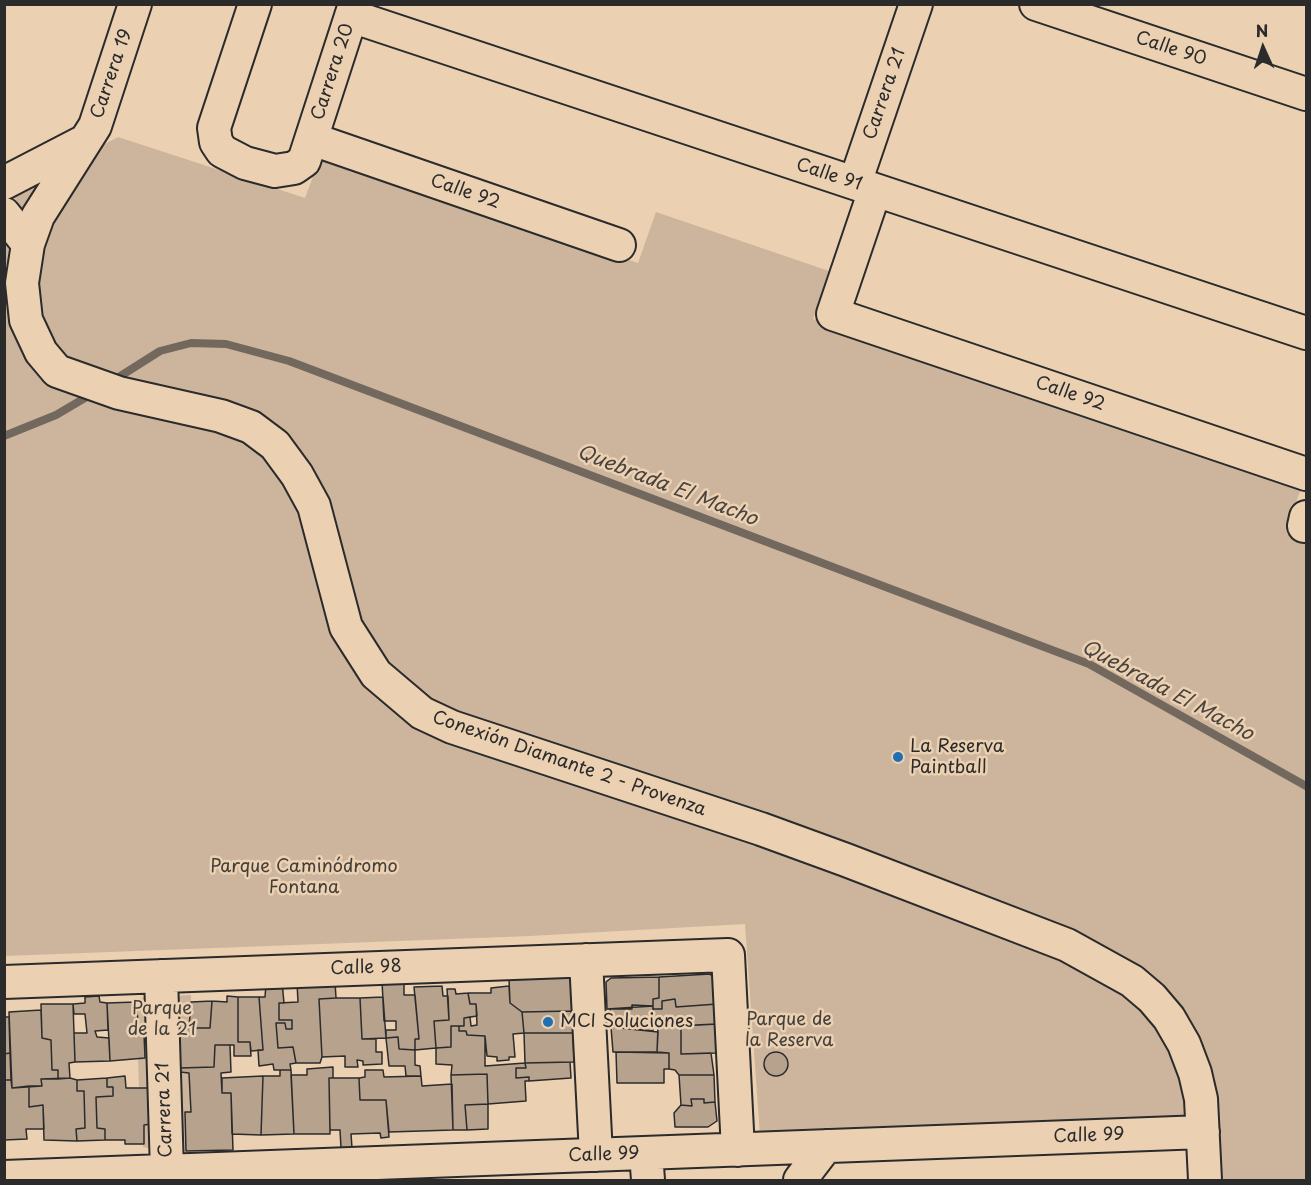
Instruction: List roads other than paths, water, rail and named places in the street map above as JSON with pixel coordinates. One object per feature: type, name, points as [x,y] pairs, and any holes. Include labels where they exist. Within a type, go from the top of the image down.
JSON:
[{"type":"street","name":"Carrera 19","points":[[86,141],[101,110],[135,4]]},
{"type":"street","name":"Carrera 20","points":[[255,4],[214,128],[216,142],[222,151],[245,163],[275,171],[294,168],[304,161],[353,10]]},
{"type":"street","name":"Carrera 21","points":[[833,314],[865,187],[916,4]]},
{"type":"street","name":"Calle 90","points":[[1036,4],[1306,94]]},
{"type":"street","name":"Calle 91","points":[[353,10],[865,187],[1306,333]]},
{"type":"street","name":"Calle 92","points":[[312,139],[619,245]]},
{"type":"street","points":[[4,183],[86,141]]},
{"type":"street","name":"Conexión Diamante 2 - Provenza","points":[[86,141],[38,216],[28,244],[22,283],[26,320],[41,352],[57,371],[80,381],[119,393],[221,416],[251,428],[275,445],[297,475],[314,507],[346,627],[376,674],[422,713],[452,727],[803,844],[1067,945],[1132,981],[1152,998],[1169,1018],[1184,1044],[1195,1073],[1201,1100],[1205,1180]]},
{"type":"street","points":[[4,214],[28,244]]},
{"type":"street","name":"Calle 92","points":[[833,314],[1306,474]]},
{"type":"street","name":"Calle 98","points":[[4,982],[728,955],[738,1150]]},
{"type":"street","points":[[586,960],[596,1155]]},
{"type":"street","name":"Carrera 21","points":[[161,976],[167,1171]]},
{"type":"street","name":"Calle 99","points":[[4,1177],[167,1171],[244,1174],[448,1170],[596,1155],[647,1167],[738,1150],[1203,1132]]},
{"type":"street","points":[[800,1180],[825,1146]]},
{"type":"waterway","name":"Quebrada El Macho","points":[[111,382],[160,351],[191,343],[226,344],[289,361],[1089,664],[1306,786]]},
{"type":"waterway","name":"Quebrada El Macho","points":[[4,436],[56,415],[95,392]]},
{"type":"place","name":"La Reserva Paintball","points":[[898,757]]},
{"type":"place","name":"MCI Soluciones","points":[[548,1022]]},
{"type":"park label","name":"Parque Caminódromo Fontana","points":[[304,877]]},
{"type":"park label","name":"Parque de la 21","points":[[162,1019]]},
{"type":"park label","name":"Parque de la Reserva","points":[[789,1030]]}]
